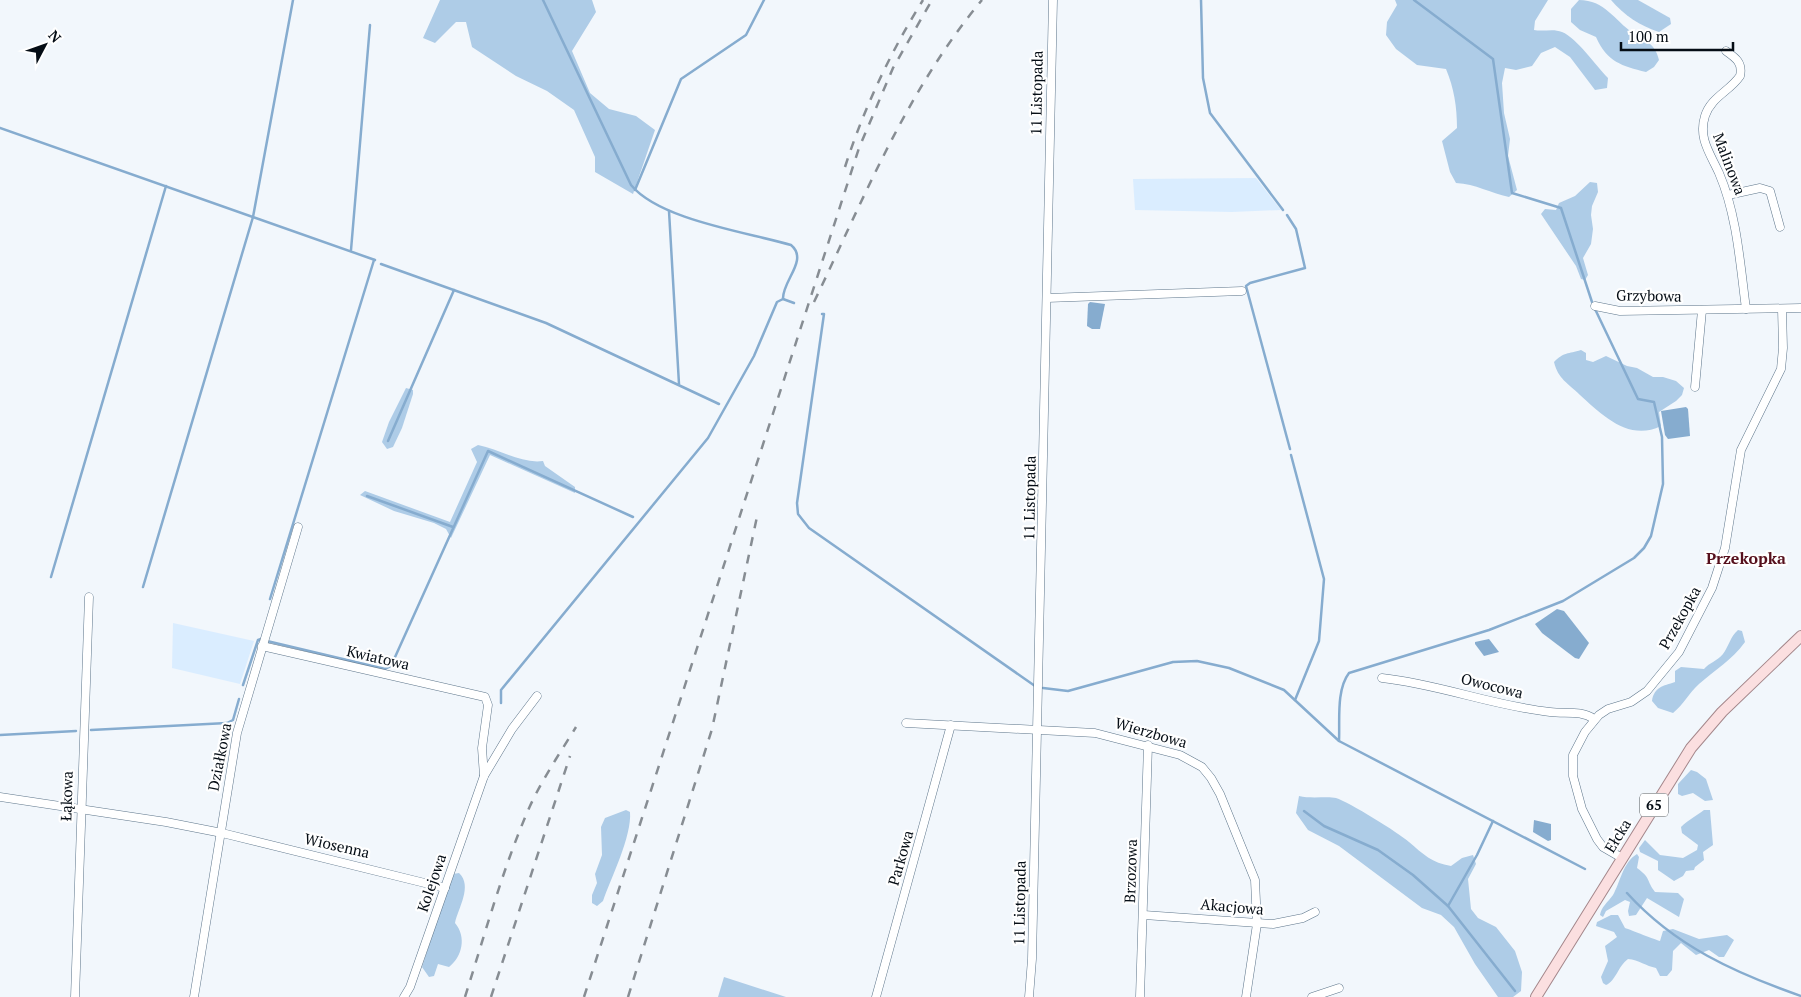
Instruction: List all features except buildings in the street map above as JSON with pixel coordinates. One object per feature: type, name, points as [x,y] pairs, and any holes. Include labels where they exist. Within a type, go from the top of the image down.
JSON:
[{"type":"main road","name":"Ełcka","points":[[1536,997],[1668,782],[1707,729],[1801,636]]},
{"type":"street","name":"11 Listopada","points":[[1029,997],[1032,959],[1038,730],[1053,0]]},
{"type":"street","name":"Malinowa","points":[[1726,51],[1740,62],[1742,69],[1740,76],[1709,107],[1702,130],[1705,143],[1728,195],[1746,309]]},
{"type":"street","points":[[1728,195],[1760,188],[1770,191],[1780,227]]},
{"type":"street","points":[[1047,298],[1242,291]]},
{"type":"street","name":"Grzybowa","points":[[1595,306],[1620,311],[1801,308]]},
{"type":"street","name":"Przekopka","points":[[1622,858],[1603,847],[1582,809],[1575,783],[1573,755],[1594,719],[1608,709],[1631,702],[1647,691],[1679,652],[1712,588],[1725,548],[1741,450],[1781,369],[1782,309]]},
{"type":"street","name":"Grzybowa","points":[[1695,387],[1702,310]]},
{"type":"street","name":"Działkowa","points":[[194,997],[237,733],[298,527]]},
{"type":"street","name":"Łąkowa","points":[[75,997],[80,809],[89,597]]},
{"type":"street","name":"Kwiatowa","points":[[262,646],[484,697],[487,700]]},
{"type":"street","name":"Owocowa","points":[[1382,678],[1416,681],[1528,709],[1586,714],[1594,719]]},
{"type":"street","name":"Kolejowa","points":[[404,997],[410,987],[484,776],[508,735],[537,696]]},
{"type":"street","name":"Kolejowa","points":[[484,776],[482,748],[487,700]]},
{"type":"street","name":"Wierzbowa","points":[[906,723],[1095,733],[1190,759],[1211,778],[1255,880],[1258,899],[1257,924],[1246,997]]},
{"type":"street","name":"Parkowa","points":[[876,997],[951,725]]},
{"type":"street","name":"Brzozowa","points":[[1140,997],[1148,746]]},
{"type":"street","name":"Wiosenna","points":[[0,797],[166,822],[222,833],[445,888]]},
{"type":"street","name":"Akacjowa","points":[[1144,915],[1257,924],[1290,921],[1316,912]]},
{"type":"street","points":[[1312,997],[1339,988]]},
{"type":"shaded area","points":[[440,0],[592,0],[596,12],[572,51],[590,93],[609,109],[636,116],[655,130],[633,194],[595,172],[595,157],[574,110],[547,91],[516,76],[472,47],[466,22],[456,22],[435,43],[423,38]]},
{"type":"shaded area","points":[[1395,0],[1548,0],[1535,21],[1534,30],[1555,30],[1568,35],[1608,78],[1607,88],[1595,90],[1570,57],[1555,47],[1541,53],[1532,66],[1516,70],[1505,68],[1502,83],[1504,113],[1510,139],[1508,156],[1517,190],[1509,197],[1470,185],[1456,183],[1450,172],[1442,141],[1457,128],[1454,98],[1449,76],[1446,69],[1417,65],[1396,49],[1386,35],[1387,22],[1397,5]]},
{"type":"shaded area","points":[[1579,0],[1596,3],[1603,7],[1626,28],[1652,46],[1659,60],[1654,67],[1646,72],[1630,68],[1610,57],[1596,37],[1580,30],[1571,22],[1571,9]]},
{"type":"shaded area","points":[[1611,0],[1638,0],[1670,18],[1671,24],[1659,32],[1652,30],[1633,19]]},
{"type":"shaded area","points":[[1256,178],[1281,210],[1232,212],[1135,210],[1133,179]]},
{"type":"shaded area","points":[[1590,182],[1597,183],[1598,192],[1592,206],[1593,229],[1591,244],[1583,258],[1588,275],[1585,280],[1581,279],[1576,266],[1541,214],[1545,209],[1556,210],[1559,203],[1575,196]]},
{"type":"shaded area","points":[[1090,302],[1105,304],[1100,329],[1092,329],[1087,326],[1088,304]]},
{"type":"shaded area","points":[[1581,350],[1586,353],[1586,360],[1593,362],[1606,356],[1627,366],[1637,368],[1653,377],[1663,377],[1676,381],[1684,388],[1682,395],[1659,412],[1661,426],[1638,431],[1617,424],[1588,403],[1558,373],[1554,362],[1557,359]]},
{"type":"shaded area","points":[[406,388],[413,390],[413,394],[402,428],[393,447],[387,449],[382,442],[389,422]]},
{"type":"shaded area","points":[[1686,407],[1688,409],[1690,436],[1668,439],[1665,435],[1661,411]]},
{"type":"shaded area","points":[[478,445],[518,458],[543,461],[545,466],[575,487],[575,493],[490,455],[451,538],[446,529],[434,523],[394,511],[360,495],[365,491],[450,522],[477,462],[471,449]]},
{"type":"shaded area","points":[[1557,609],[1564,611],[1589,643],[1579,659],[1542,633],[1535,624]]},
{"type":"shaded area","points":[[173,623],[254,641],[240,684],[172,668]]},
{"type":"shaded area","points":[[1738,630],[1742,631],[1745,642],[1735,654],[1699,684],[1673,713],[1658,708],[1652,701],[1653,696],[1660,688],[1675,682],[1675,671],[1681,667],[1704,669],[1723,654]]},
{"type":"shaded area","points":[[1489,639],[1499,652],[1484,656],[1475,642]]},
{"type":"shaded area","points":[[1691,770],[1706,779],[1713,800],[1705,801],[1693,793],[1682,796],[1678,794],[1678,784]]},
{"type":"shaded area","points":[[1299,796],[1336,798],[1385,825],[1438,863],[1451,866],[1462,858],[1473,855],[1476,864],[1468,879],[1471,909],[1478,918],[1496,927],[1515,951],[1522,972],[1521,991],[1513,997],[1498,997],[1475,964],[1454,927],[1441,915],[1422,908],[1339,846],[1308,830],[1296,813]]},
{"type":"shaded area","points":[[626,810],[630,812],[628,833],[603,901],[597,906],[592,903],[592,895],[597,883],[595,874],[602,855],[601,827],[605,818]]},
{"type":"shaded area","points":[[1704,810],[1710,810],[1713,845],[1703,852],[1704,860],[1694,870],[1686,871],[1683,876],[1674,881],[1658,870],[1658,861],[1640,852],[1639,848],[1645,840],[1660,855],[1683,858],[1697,850],[1698,845],[1682,833],[1681,827]]},
{"type":"shaded area","points":[[1534,820],[1551,824],[1551,840],[1548,841],[1533,832]]},
{"type":"shaded area","points":[[1637,854],[1639,857],[1637,868],[1646,877],[1655,892],[1678,893],[1684,899],[1679,917],[1647,898],[1636,915],[1629,916],[1630,902],[1625,900],[1606,911],[1603,917],[1600,915],[1603,907],[1613,895],[1628,862]]},
{"type":"shaded area","points":[[459,873],[465,884],[465,891],[455,923],[461,934],[460,952],[449,967],[438,964],[434,976],[429,977],[422,967],[450,880],[453,874]]},
{"type":"shaded area","points":[[1611,915],[1618,915],[1625,928],[1660,941],[1663,931],[1673,929],[1699,939],[1727,935],[1734,940],[1724,957],[1719,957],[1709,950],[1696,955],[1681,943],[1673,951],[1672,970],[1667,976],[1660,976],[1656,968],[1628,959],[1606,985],[1601,977],[1608,961],[1605,946],[1617,937],[1614,932],[1596,926],[1597,922]]},
{"type":"shaded area","points":[[724,977],[786,997],[718,997]]},
{"type":"waterway","points":[[143,587],[253,217],[293,0]]},
{"type":"waterway","points":[[501,703],[501,690],[708,438],[754,356],[777,302],[783,299],[786,285],[796,264],[797,257],[796,251],[791,245],[728,230],[683,216],[644,197],[631,185],[543,0]]},
{"type":"waterway","points":[[635,190],[681,79],[746,35],[764,0]]},
{"type":"waterway","points":[[1201,0],[1203,78],[1210,113],[1283,210]]},
{"type":"waterway","points":[[1414,0],[1493,59],[1512,193],[1561,208],[1592,302]]},
{"type":"waterway","points":[[351,250],[370,25]]},
{"type":"waterway","points":[[0,128],[375,260]]},
{"type":"waterway","points":[[51,577],[166,186]]},
{"type":"waterway","points":[[669,211],[679,384]]},
{"type":"waterway","points":[[1287,215],[1296,229],[1305,268],[1250,283],[1246,286],[1290,449]]},
{"type":"waterway","points":[[270,599],[374,260]]},
{"type":"waterway","points":[[381,264],[546,323],[719,404]]},
{"type":"waterway","points":[[388,441],[454,290]]},
{"type":"waterway","points":[[783,299],[794,303]]},
{"type":"waterway","points":[[1339,741],[1340,697],[1349,673],[1489,630],[1563,601],[1634,558],[1644,548],[1651,536],[1663,484],[1662,437],[1654,402],[1638,399],[1595,309]]},
{"type":"waterway","points":[[822,314],[824,314],[797,503],[798,514],[809,528],[1035,686]]},
{"type":"waterway","points":[[267,641],[385,669],[391,666],[488,451],[633,517]]},
{"type":"waterway","points":[[1291,455],[1324,579],[1319,641],[1295,700]]},
{"type":"waterway","points":[[367,496],[453,527]]},
{"type":"waterway","points":[[243,685],[258,640],[261,639]]},
{"type":"waterway","points":[[1043,688],[1068,691],[1173,662],[1197,661],[1229,668],[1284,690],[1339,741],[1585,869]]},
{"type":"waterway","points":[[91,730],[227,723],[233,720],[239,699]]},
{"type":"waterway","points":[[0,735],[76,731]]},
{"type":"waterway","points":[[1304,811],[1324,826],[1378,850],[1413,875],[1448,906],[1515,991]]},
{"type":"waterway","points":[[1448,906],[1477,855],[1493,821]]},
{"type":"waterway","points":[[1627,893],[1665,928],[1707,956],[1753,978],[1801,996]]},
{"type":"railway","points":[[845,167],[879,81],[923,0]]},
{"type":"railway","points":[[584,997],[859,148],[893,68],[932,0]]},
{"type":"railway","points":[[814,302],[869,184],[909,108],[955,35],[982,0]]},
{"type":"railway","points":[[628,997],[712,729],[758,512]]},
{"type":"railway","points":[[465,997],[520,829],[540,785],[576,727]]},
{"type":"railway","points":[[491,997],[570,756]]},
{"type":"district","name":"Przekopka","points":[[1746,558]]}]
